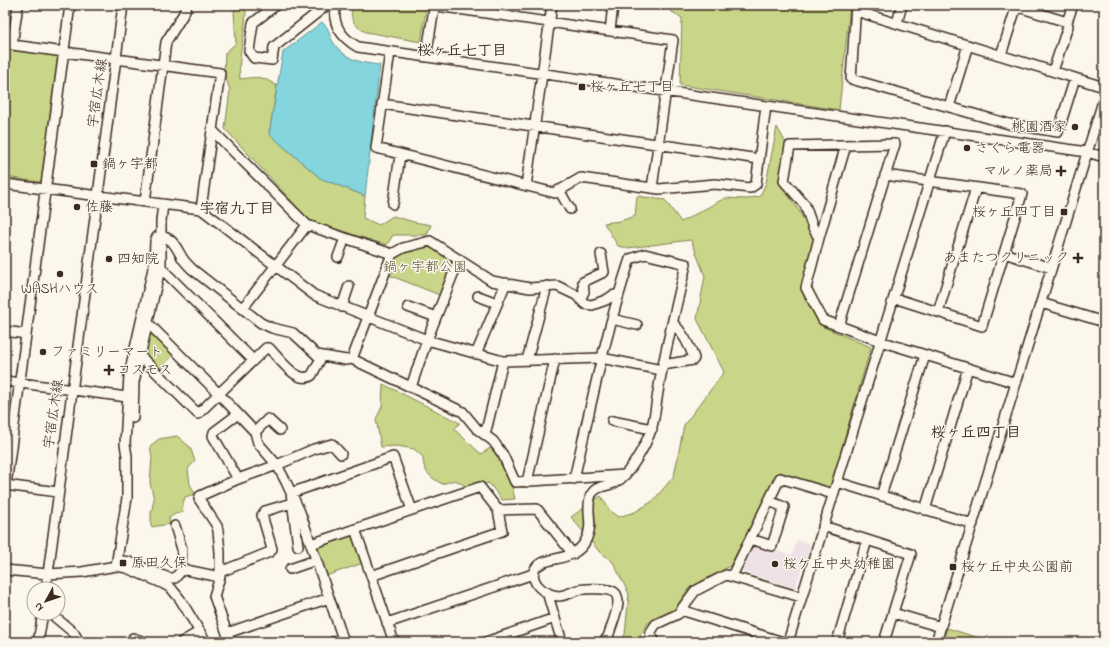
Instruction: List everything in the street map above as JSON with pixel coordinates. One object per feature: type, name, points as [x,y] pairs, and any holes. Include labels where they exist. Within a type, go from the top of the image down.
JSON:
[{"type":"street","points":[[18,5],[9,45],[220,73],[201,209]]},
{"type":"street","points":[[58,492],[5,485],[9,433],[19,383],[26,334],[70,5]]},
{"type":"street","name":"宇宿広木線","points":[[47,581],[123,5]]},
{"type":"street","points":[[145,202],[166,42],[184,13],[187,5]]},
{"type":"street","points":[[276,5],[253,23],[249,51],[254,58],[272,60],[274,47],[326,5]]},
{"type":"street","points":[[336,5],[335,16],[339,31],[358,47],[1088,152],[1104,157]]},
{"type":"street","points":[[426,57],[434,9],[437,5],[673,40],[652,188]]},
{"type":"street","points":[[526,186],[552,5]]},
{"type":"street","points":[[610,31],[613,5]]},
{"type":"street","points":[[897,23],[902,5]]},
{"type":"street","points":[[1053,71],[1068,26],[1067,22],[1073,5]]},
{"type":"street","points":[[1001,55],[1015,6],[1067,22]]},
{"type":"street","points":[[1075,78],[1058,132],[1009,124],[851,79],[856,8],[897,23],[1053,71],[1104,87]]},
{"type":"street","points":[[949,107],[968,45]]},
{"type":"street","points":[[390,52],[376,148],[555,193],[581,178],[658,189],[715,184],[750,188],[756,184],[766,106]]},
{"type":"street","points":[[936,642],[1104,98]]},
{"type":"street","points":[[382,104],[759,159]]},
{"type":"street","points":[[212,130],[307,225],[392,254]]},
{"type":"street","points":[[788,642],[945,132]]},
{"type":"street","points":[[819,238],[813,228],[805,205],[784,181],[790,146],[895,144],[839,326]]},
{"type":"street","points":[[846,145],[806,288],[823,320],[880,341],[1016,383]]},
{"type":"street","points":[[393,204],[400,155]]},
{"type":"street","points":[[886,175],[1022,194],[982,326],[894,298]]},
{"type":"street","points":[[5,184],[201,209],[314,296],[427,340],[503,361],[601,358],[663,368],[693,360],[694,358],[689,344],[680,330],[673,323]]},
{"type":"street","points":[[938,312],[976,188]]},
{"type":"street","points":[[559,190],[570,209]]},
{"type":"street","points":[[133,418],[134,382],[161,268],[161,221],[163,204]]},
{"type":"street","points":[[243,308],[307,225]]},
{"type":"street","points":[[117,563],[127,498],[127,456],[125,444],[129,375],[154,264],[155,241],[157,237],[161,236],[172,240],[192,269],[261,323],[272,328],[293,333],[317,355],[346,360],[352,359],[463,412],[477,429],[493,441],[503,455],[515,482],[625,475]]},
{"type":"street","points":[[338,257],[345,238]]},
{"type":"street","points":[[352,359],[392,254],[403,248],[430,241],[492,281],[530,288],[557,286],[576,295],[585,304],[592,305],[618,294]]},
{"type":"street","points":[[1004,253],[1051,268]]},
{"type":"street","points":[[580,299],[584,292],[583,282],[604,272],[602,254]]},
{"type":"street","points":[[574,479],[601,358],[618,294],[630,259],[645,254],[686,264],[663,368],[652,429],[632,466],[625,475],[617,482],[597,488],[593,492],[590,498],[590,522],[587,537],[582,545],[573,554],[561,559],[547,560],[540,563],[534,569],[533,577],[537,585],[546,592],[559,596],[582,590],[604,590],[614,592],[617,596],[618,602],[608,637],[604,641]]},
{"type":"street","points":[[411,388],[427,340],[459,259]]},
{"type":"street","points":[[161,268],[253,360]]},
{"type":"street","points":[[476,354],[506,283]]},
{"type":"street","points":[[342,307],[349,286]]},
{"type":"street","points":[[527,360],[547,286]]},
{"type":"street","points":[[478,296],[497,303]]},
{"type":"street","points":[[1041,303],[1104,322]]},
{"type":"street","points":[[408,307],[436,317]]},
{"type":"street","points":[[612,319],[637,325]]},
{"type":"street","points":[[148,323],[255,432],[258,443],[277,465],[300,512],[343,640],[333,642]]},
{"type":"street","points":[[5,331],[26,334]]},
{"type":"street","points":[[140,356],[198,414],[266,348],[268,348],[294,374],[304,378],[312,375],[322,356]]},
{"type":"street","points":[[881,496],[925,355]]},
{"type":"street","points":[[527,482],[555,359]]},
{"type":"street","points":[[485,435],[503,361]]},
{"type":"street","points":[[925,510],[968,368]]},
{"type":"street","points":[[5,381],[127,398]]},
{"type":"street","points":[[238,414],[214,432],[213,436],[238,479]]},
{"type":"street","points":[[255,432],[268,418],[280,430]]},
{"type":"street","points":[[612,420],[652,429]]},
{"type":"street","points":[[329,598],[228,638],[214,596],[220,574],[220,552],[217,526],[199,499],[202,494],[314,449],[332,444],[341,454]]},
{"type":"street","points":[[291,493],[393,457],[412,510]]},
{"type":"street","points":[[732,576],[780,478],[833,494]]},
{"type":"street","points":[[837,482],[973,524]]},
{"type":"street","points":[[311,544],[480,487],[498,510],[502,531],[371,576]]},
{"type":"street","points":[[291,493],[298,546]]},
{"type":"street","points":[[751,539],[772,546],[784,507],[770,500]]},
{"type":"street","points":[[181,571],[186,570],[220,574],[270,552],[272,549],[262,515],[265,511],[292,503]]},
{"type":"street","points":[[498,510],[537,509],[573,554]]},
{"type":"street","points":[[5,570],[48,574],[82,572],[117,563],[128,562],[169,578],[175,578],[181,571],[182,549],[175,526]]},
{"type":"street","points":[[823,526],[911,554],[884,642]]},
{"type":"street","points":[[355,529],[394,642]]},
{"type":"street","points":[[837,642],[867,540]]},
{"type":"street","points":[[290,569],[316,560]]},
{"type":"street","points":[[117,563],[148,576],[171,588],[180,599],[206,642]]},
{"type":"street","points":[[387,623],[533,574]]},
{"type":"street","points":[[655,642],[650,634],[656,624],[678,614],[695,591],[726,575],[802,597]]},
{"type":"street","points":[[546,592],[562,642]]},
{"type":"street","points":[[681,610],[783,642]]},
{"type":"street","points":[[893,613],[941,628]]},
{"type":"street","points":[[486,642],[555,618]]},
{"type":"street","points":[[38,642],[42,621]]},
{"type":"street","points":[[60,621],[74,633],[79,642]]},
{"type":"street","points":[[182,642],[200,632]]},
{"type":"street","points":[[132,642],[133,638],[144,642]]},
{"type":"shaded area","name":"桜ケ丘中央幼稚園","points":[[797,540],[811,544],[795,588],[742,572],[753,544],[792,555]]},
{"type":"green space","points":[[237,5],[246,5],[239,70],[240,79],[263,78],[277,86],[269,134],[320,178],[365,196],[363,218],[379,225],[393,216],[431,225],[427,235],[393,235],[387,245],[311,222],[225,129],[230,90],[224,73],[225,53],[236,43],[234,12]]},
{"type":"green space","points":[[354,5],[427,5],[421,42],[362,30],[353,21],[351,14]]},
{"type":"green space","points":[[637,5],[850,5],[839,110],[680,85],[682,18],[666,8],[635,7]]},
{"type":"green space","points":[[5,48],[56,55],[58,57],[42,179],[39,182],[5,177]]},
{"type":"green space","points":[[777,127],[787,145],[781,185],[798,209],[815,241],[802,290],[823,327],[871,347],[830,488],[779,472],[730,566],[689,588],[674,610],[648,623],[640,636],[645,642],[622,642],[625,634],[629,594],[613,562],[598,550],[571,517],[601,496],[610,511],[618,517],[635,512],[653,501],[674,476],[684,425],[724,372],[697,319],[705,276],[691,240],[628,248],[618,246],[604,223],[620,221],[635,216],[637,196],[665,200],[681,222],[725,198],[747,199],[760,196],[766,183]]},
{"type":"green space","name":"鍋ヶ宇都公園","points":[[429,245],[452,259],[454,263],[442,296],[389,275],[396,257],[405,251]]},
{"type":"green space","points":[[151,331],[174,354],[160,370],[144,354],[149,333]]},
{"type":"green space","points":[[383,384],[460,423],[454,429],[481,454],[490,448],[500,459],[507,471],[515,499],[502,500],[489,483],[469,488],[455,480],[442,484],[428,474],[424,467],[423,457],[414,449],[397,446],[381,447],[376,419],[382,407]]},
{"type":"green space","points":[[177,436],[190,447],[195,461],[188,469],[190,484],[195,494],[185,497],[182,507],[183,512],[175,514],[169,518],[170,524],[151,527],[151,514],[154,499],[150,483],[152,457],[150,446],[159,439]]},
{"type":"green space","points":[[351,535],[354,537],[363,563],[326,576],[317,550],[318,546]]},
{"type":"green space","points":[[947,628],[992,642],[943,642]]},
{"type":"water","points":[[322,22],[328,29],[332,40],[341,52],[359,61],[380,65],[365,196],[320,178],[269,134],[283,52]]},
{"type":"place","name":"桜ヶ丘七丁目","points":[[582,87]]},
{"type":"place","name":"桃園酒家","points":[[1075,127]]},
{"type":"place","name":"さくら電器","points":[[967,148]]},
{"type":"place","name":"鍋ヶ宇都","points":[[94,164]]},
{"type":"place","name":"マルノ薬局","points":[[1061,171]]},
{"type":"place","name":"佐藤","points":[[77,207]]},
{"type":"place","name":"桜ヶ丘四丁目","points":[[1064,212]]},
{"type":"place","name":"あまたつクリニック","points":[[1078,258]]},
{"type":"place","name":"四知院","points":[[109,259]]},
{"type":"place","name":"WASHハウス","points":[[60,274]]},
{"type":"place","name":"ファミリーマート","points":[[43,352]]},
{"type":"place","name":"コスモス","points":[[109,370]]},
{"type":"place","name":"原田久保","points":[[123,563]]},
{"type":"place","name":"桜ケ丘中央幼稚園","points":[[775,564]]},
{"type":"place","name":"桜ケ丘中央公園前","points":[[953,567]]},
{"type":"district","name":"桜ヶ丘七丁目","points":[[462,51]]},
{"type":"district","name":"宇宿九丁目","points":[[237,209]]},
{"type":"district","name":"桜ヶ丘四丁目","points":[[976,433]]}]
